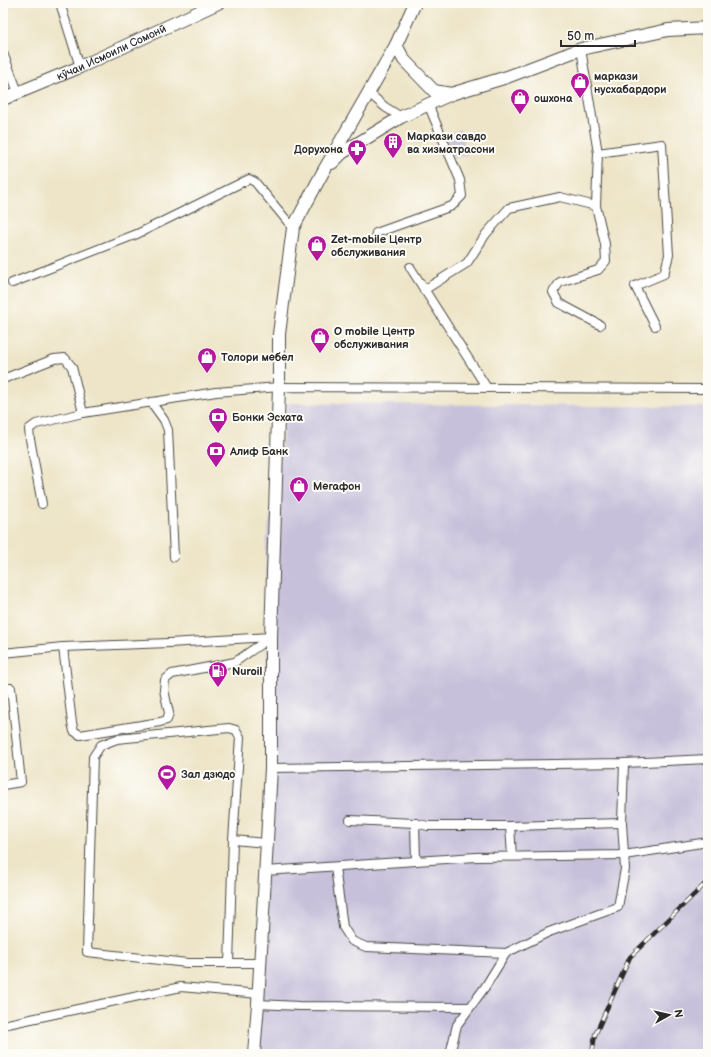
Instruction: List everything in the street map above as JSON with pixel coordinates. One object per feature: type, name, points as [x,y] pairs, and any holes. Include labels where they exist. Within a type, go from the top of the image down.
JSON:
[{"type":"main road","name":"кӯчаи Исмоили Сомонӣ","points":[[3,99],[80,66],[218,3]]},
{"type":"main road","points":[[254,1054],[271,768],[271,637],[279,387],[278,334],[294,228],[323,172],[396,45],[415,3]]},
{"type":"main road","points":[[323,172],[342,153],[400,116],[451,94],[507,76],[581,49],[668,30],[708,28]]},
{"type":"main road","points":[[396,45],[404,60],[434,91],[451,94]]},
{"type":"street","points":[[60,3],[80,66]]},
{"type":"street","points":[[581,49],[598,153],[596,206],[605,244],[606,261],[598,270],[560,282],[553,292],[559,303],[600,325]]},
{"type":"street","points":[[3,53],[18,92]]},
{"type":"street","points":[[369,93],[385,107],[400,116]]},
{"type":"street","points":[[376,233],[452,206],[462,196],[460,180],[428,104]]},
{"type":"street","points":[[598,153],[662,144],[669,255],[664,274],[635,286],[655,326]]},
{"type":"street","points":[[12,283],[137,234],[249,179],[255,182],[294,228]]},
{"type":"street","points":[[424,290],[467,263],[486,234],[509,208],[560,198],[596,206]]},
{"type":"street","points":[[410,267],[487,388]]},
{"type":"street","points":[[3,379],[54,358],[65,358],[72,367],[83,413]]},
{"type":"street","points":[[42,504],[29,429],[36,424],[83,413],[216,392],[279,387],[708,389]]},
{"type":"street","points":[[151,402],[164,420],[168,430],[174,558]]},
{"type":"street","points":[[3,652],[63,646],[169,643],[271,637]]},
{"type":"street","points":[[63,646],[72,723],[74,731],[80,735],[167,720],[169,713],[164,690],[165,680],[172,674],[235,662],[271,637]]},
{"type":"street","points":[[3,689],[11,688],[21,782],[3,785]]},
{"type":"street","points":[[228,963],[233,840],[240,737],[236,730],[229,728],[117,739],[101,745],[93,757],[87,952],[187,963],[228,963],[260,963]]},
{"type":"street","points":[[271,768],[624,763],[708,759]]},
{"type":"street","points":[[335,867],[343,927],[352,941],[366,946],[506,953],[549,932],[618,907],[625,869],[622,823],[624,763]]},
{"type":"street","points":[[350,820],[415,823],[428,826],[510,826],[622,823]]},
{"type":"street","points":[[415,823],[416,861]]},
{"type":"street","points":[[510,826],[512,856]]},
{"type":"street","points":[[233,840],[267,843]]},
{"type":"street","points":[[265,871],[476,857],[624,855],[708,842]]},
{"type":"street","points":[[450,1054],[457,1025],[485,987],[506,953]]},
{"type":"street","points":[[3,1025],[181,986],[299,1006],[470,1007]]},
{"type":"shaded area","points":[[460,130],[468,154],[454,159],[445,135]]},
{"type":"shaded area","points":[[288,403],[708,407],[708,1054],[257,1054],[268,840],[266,542]]},
{"type":"railway","points":[[592,1054],[595,1035],[630,957],[708,881]]},
{"type":"place","name":"маркази нусхабардори","points":[[580,99]]},
{"type":"place","name":"ошхона","points":[[520,115]]},
{"type":"place","name":"Маркази савдо ва хизматрасони","points":[[393,159]]},
{"type":"place","name":"Дорухона","points":[[357,166]]},
{"type":"place","name":"Zet-mobile Центр обслуживания","points":[[317,262]]},
{"type":"place","name":"O mobile Центр обслуживания","points":[[320,354]]},
{"type":"place","name":"Толори мебел","points":[[207,374]]},
{"type":"place","name":"Бонки Эсхата","points":[[218,434]]},
{"type":"place","name":"Алиф Банк","points":[[216,468]]},
{"type":"place","name":"Мегафон","points":[[299,503]]},
{"type":"place","name":"Nuroil","points":[[218,688]]},
{"type":"place","name":"Зал дзюдо","points":[[167,791]]}]
